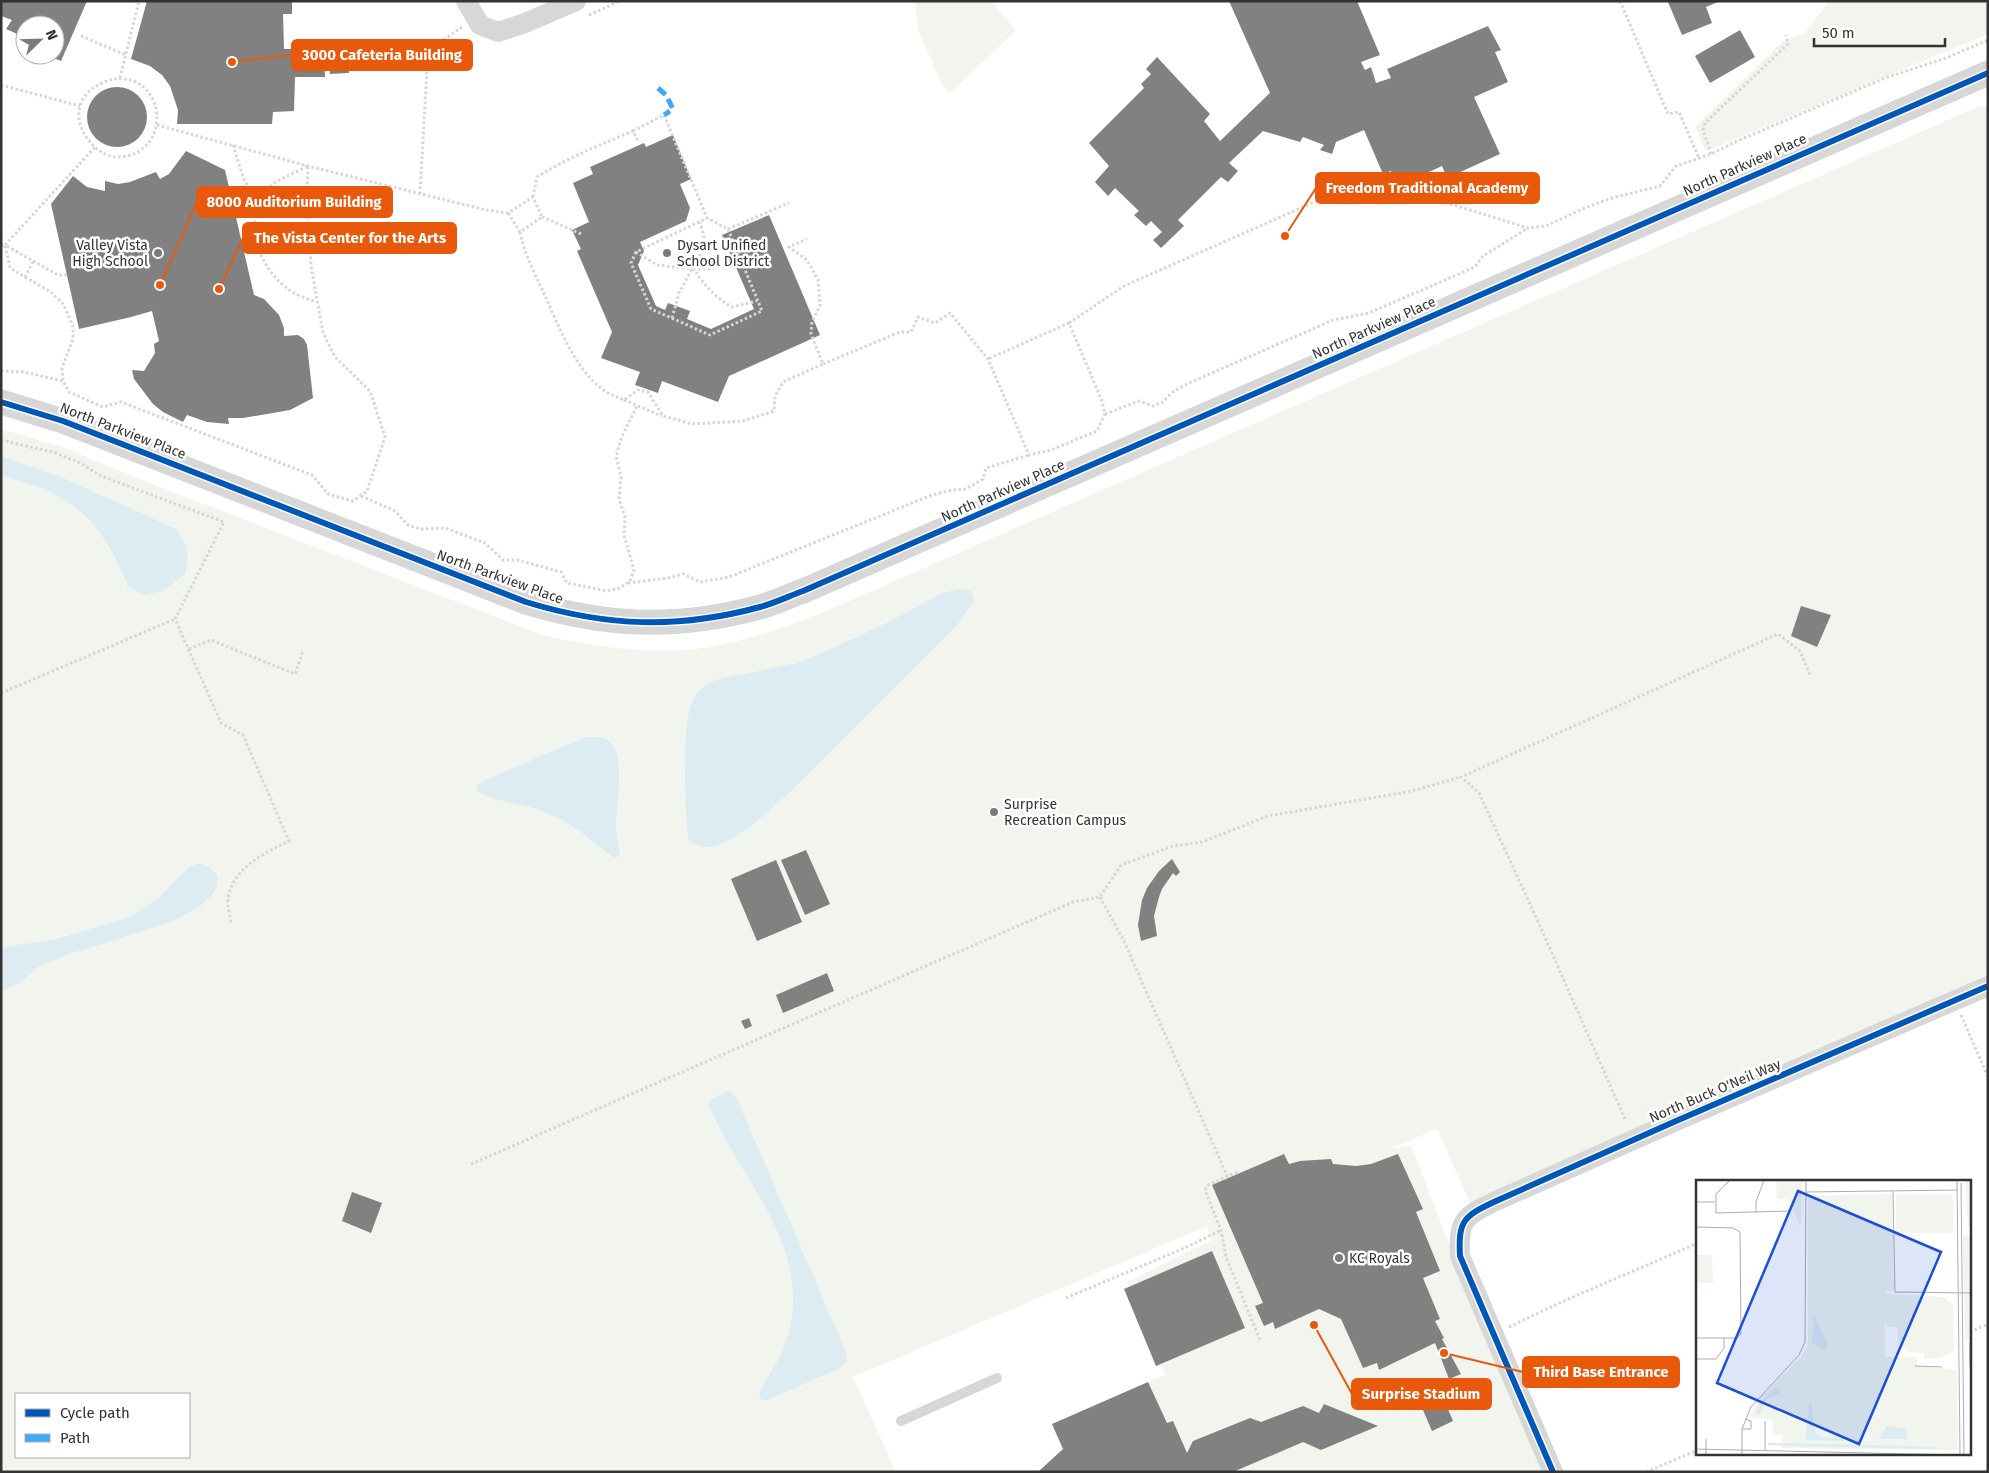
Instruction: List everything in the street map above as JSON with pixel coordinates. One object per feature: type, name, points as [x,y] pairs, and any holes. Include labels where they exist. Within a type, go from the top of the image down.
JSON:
[{"type":"street","points":[[474,15],[498,32],[525,23],[576,1]]},
{"type":"street","name":"North Parkview Place","points":[[1,402],[63,421],[526,602],[560,613],[658,624],[692,621],[762,606],[803,591],[1988,73]]},
{"type":"street","name":"North Buck O'Neil Way","points":[[1493,1335],[1460,1256],[1460,1229],[1470,1215],[1496,1201],[1676,1121],[1988,986]]},
{"type":"street","points":[[1493,1335],[1553,1472]]},
{"type":"lane","points":[[901,1421],[997,1378]]},
{"type":"path","points":[[120,78],[139,1]]},
{"type":"path","points":[[1620,1],[1668,114],[1679,112],[1699,158]]},
{"type":"path","points":[[420,194],[427,69],[436,45],[474,15]]},
{"type":"path","points":[[1711,154],[1703,130],[1705,124],[1788,44],[1786,35]]},
{"type":"path","points":[[81,36],[126,55]]},
{"type":"path","points":[[988,358],[1069,323],[1124,286],[1344,189],[1381,187],[1412,193],[1528,228],[1546,226],[1612,198],[1660,186],[1676,166],[1711,154],[1885,78],[1946,58],[1988,40]]},
{"type":"path","points":[[129,79],[146,89],[157,107],[155,134],[149,142],[134,154],[117,158],[101,152],[88,139],[82,129],[79,118],[80,106],[88,92],[95,86],[107,80],[129,79]]},
{"type":"path","points":[[1,85],[80,106]]},
{"type":"path","points":[[581,234],[542,217],[533,197],[537,177],[589,149],[633,131],[664,115],[707,218],[728,229],[762,311],[710,335],[651,309],[631,262],[636,252],[707,218]]},
{"type":"path","points":[[156,125],[308,166],[486,210],[508,213],[533,197]]},
{"type":"path","points":[[633,131],[639,143]]},
{"type":"path","points":[[233,145],[243,177],[257,204]]},
{"type":"path","points":[[3,246],[95,147]]},
{"type":"path","points":[[308,166],[271,186],[257,204],[254,236],[267,269],[288,290],[317,302]]},
{"type":"path","points":[[3,246],[10,268],[51,292],[64,305],[73,327],[73,339],[62,368],[63,381],[69,392],[103,407],[121,402],[312,475],[328,494],[352,501],[366,492],[385,437],[370,391],[335,357],[323,333],[311,266],[307,187],[308,166]]},
{"type":"path","points":[[1412,193],[1440,182],[1448,181]]},
{"type":"path","points":[[728,229],[789,203]]},
{"type":"path","points":[[508,213],[520,232],[529,260],[570,350],[592,380],[609,395],[663,416],[692,424],[743,421],[774,411],[775,396],[783,382],[900,332],[911,332],[918,317],[935,323],[950,313],[988,358],[1029,455]]},
{"type":"path","points":[[520,232],[542,217]]},
{"type":"path","points":[[672,318],[679,293],[706,244],[700,222]]},
{"type":"path","points":[[1105,414],[1139,401],[1153,406],[1163,402],[1171,392],[1187,384],[1333,320],[1369,313],[1475,267],[1482,256],[1528,228]]},
{"type":"path","points":[[807,239],[789,247],[807,260],[818,280],[820,306],[812,321],[811,334],[823,364]]},
{"type":"path","points":[[3,246],[34,260],[58,275],[67,275]]},
{"type":"path","points":[[684,250],[692,269],[718,298],[732,307],[757,301]]},
{"type":"path","points":[[636,252],[657,265],[692,269],[714,269]]},
{"type":"path","points":[[25,277],[34,260]]},
{"type":"path","points":[[361,496],[396,511],[408,525],[420,529],[445,528],[484,543],[503,560],[517,560],[561,572],[567,583],[606,591],[615,590],[628,583],[668,578],[682,574],[700,582],[729,577],[932,495],[966,488],[983,479],[986,468],[1052,450],[1097,431],[1105,414],[1102,401],[1069,323]]},
{"type":"path","points":[[1,371],[24,372],[63,381]]},
{"type":"path","points":[[624,400],[638,390],[648,392],[663,416]]},
{"type":"path","points":[[628,583],[634,570],[624,535],[625,517],[620,499],[621,477],[616,456],[622,436],[637,406]]},
{"type":"path","points":[[1,440],[56,453],[82,464],[101,476],[224,522],[176,619],[1,693]]},
{"type":"path","points":[[176,619],[221,724],[243,735],[289,841],[255,858],[238,875],[228,899],[231,922]]},
{"type":"path","points":[[471,1164],[1073,902],[1100,897],[1121,865],[1173,846],[1202,842],[1268,816],[1412,791],[1461,777],[1778,634],[1800,651],[1810,675]]},
{"type":"path","points":[[189,649],[211,640],[295,674],[304,651]]},
{"type":"path","points":[[1461,777],[1479,793],[1540,926],[1624,1119]]},
{"type":"path","points":[[1100,897],[1124,941],[1227,1177]]},
{"type":"path","points":[[1959,1011],[1988,1077]]},
{"type":"path","points":[[1237,1172],[1208,1185],[1205,1190],[1221,1230],[1226,1257],[1260,1340]]},
{"type":"path","points":[[1066,1298],[1221,1230]]},
{"type":"path","points":[[1493,1335],[1557,1304],[1696,1244]]},
{"type":"path","points":[[1972,1331],[1988,1324]]},
{"type":"path","points":[[1646,1472],[1696,1451]]},
{"type":"shaded area","points":[[915,1],[991,1],[1016,30],[950,93],[942,85],[918,29]]},
{"type":"shaded area","points":[[1826,1],[1988,1],[1988,34],[1706,151],[1695,127],[1783,41],[1804,34],[1827,4]]},
{"type":"shaded area","name":"Surprise Recreation Campus","points":[[1980,106],[1988,107],[1988,974],[1471,1205],[1437,1129],[1389,1149],[1411,1146],[1455,1259],[1546,1472],[1038,1472],[1063,1449],[1052,1424],[1165,1375],[1127,1282],[1212,1240],[1207,1226],[853,1377],[896,1472],[1,1472],[1,429],[59,446],[175,493],[545,636],[615,648],[668,651],[723,645],[798,622]]},
{"type":"shaded area","points":[[1,456],[63,478],[174,528],[186,544],[187,560],[185,574],[162,591],[144,595],[128,587],[114,555],[101,534],[87,517],[69,503],[45,489],[1,475]]},
{"type":"shaded area","points":[[962,589],[971,591],[974,600],[958,624],[793,789],[754,823],[721,844],[705,847],[689,840],[687,831],[685,761],[687,723],[690,707],[699,691],[716,680],[802,662],[885,624],[942,593]]},
{"type":"shaded area","points":[[585,737],[600,737],[608,740],[614,747],[617,756],[619,780],[616,826],[619,857],[613,857],[585,835],[557,818],[534,808],[486,796],[476,789],[477,784]]},
{"type":"shaded area","points":[[200,863],[210,868],[218,876],[216,888],[210,897],[198,908],[165,924],[66,955],[38,967],[21,982],[1,992],[1,949],[54,940],[130,917],[160,897],[188,868]]},
{"type":"shaded area","points":[[728,1091],[736,1097],[847,1354],[846,1363],[840,1368],[765,1401],[761,1399],[759,1394],[784,1348],[792,1313],[792,1281],[785,1250],[772,1221],[723,1135],[709,1106],[711,1100]]},
{"type":"building","points":[[1,1],[87,1],[65,52],[65,15],[15,15],[15,33],[6,29],[12,20],[1,16]]},
{"type":"building","points":[[147,1],[292,1],[292,14],[283,14],[284,49],[324,49],[325,77],[295,77],[294,111],[273,112],[272,124],[177,124],[178,110],[170,86],[162,75],[150,66],[131,59]]},
{"type":"building","points":[[1229,1],[1357,1],[1380,55],[1361,62],[1365,70],[1371,67],[1376,83],[1391,78],[1387,69],[1488,26],[1501,50],[1495,52],[1508,82],[1474,97],[1500,154],[1447,178],[1442,166],[1405,183],[1402,175],[1394,178],[1391,171],[1383,174],[1364,130],[1336,142],[1332,154],[1320,150],[1324,145],[1303,137],[1300,142],[1263,131],[1229,163],[1238,171],[1228,182],[1221,177],[1178,220],[1184,226],[1161,248],[1153,240],[1162,232],[1151,221],[1146,226],[1134,215],[1139,211],[1115,188],[1108,196],[1095,182],[1109,166],[1089,143],[1144,88],[1141,84],[1151,74],[1146,69],[1157,57],[1210,114],[1204,121],[1220,141],[1270,93]]},
{"type":"building","points":[[1669,1],[1720,1],[1706,7],[1712,23],[1682,35]]},
{"type":"building","points":[[1740,30],[1755,57],[1710,83],[1695,56]]},
{"type":"building","points":[[348,50],[349,73],[330,74],[329,51]]},
{"type":"building","points":[[117,87],[134,92],[142,100],[147,117],[142,134],[134,142],[117,147],[100,142],[92,134],[87,117],[92,100],[100,92]]},
{"type":"building","points":[[673,135],[691,179],[680,184],[690,208],[686,221],[640,242],[644,251],[638,265],[656,306],[665,310],[668,303],[690,311],[687,319],[711,329],[754,309],[722,235],[769,215],[820,335],[729,376],[718,402],[662,381],[658,393],[635,385],[640,372],[601,358],[612,332],[577,251],[581,249],[572,230],[589,222],[573,183],[593,174],[590,167],[644,143],[646,147]]},
{"type":"building","points":[[186,151],[225,170],[254,295],[264,299],[279,315],[284,328],[284,336],[298,335],[304,339],[307,345],[313,398],[290,410],[243,418],[228,418],[229,424],[207,422],[187,415],[183,422],[163,412],[153,404],[134,379],[132,370],[144,371],[155,353],[154,344],[159,341],[152,311],[79,329],[51,204],[73,176],[87,187],[105,191],[105,181],[118,184],[130,182],[156,172],[160,179],[169,174]]},
{"type":"building","points":[[1801,606],[1831,615],[1817,647],[1791,636]]},
{"type":"building","points":[[806,850],[830,904],[805,915],[781,860]]},
{"type":"building","points":[[1172,859],[1180,872],[1176,876],[1173,873],[1159,897],[1154,916],[1157,936],[1141,941],[1138,925],[1142,900],[1147,888],[1159,871]]},
{"type":"building","points":[[776,860],[802,922],[757,941],[731,879]]},
{"type":"building","points":[[827,973],[834,991],[783,1013],[776,995]]},
{"type":"building","points":[[749,1018],[752,1026],[745,1029],[741,1021]]},
{"type":"building","name":"KC Royals","points":[[1284,1154],[1289,1164],[1300,1161],[1331,1159],[1333,1164],[1356,1166],[1371,1164],[1398,1154],[1423,1209],[1416,1212],[1440,1271],[1423,1278],[1440,1319],[1435,1321],[1444,1338],[1442,1339],[1461,1374],[1449,1379],[1435,1343],[1379,1370],[1377,1363],[1363,1368],[1341,1319],[1319,1309],[1275,1329],[1273,1322],[1264,1326],[1255,1306],[1263,1303],[1212,1185]]},
{"type":"building","points":[[352,1192],[382,1203],[371,1233],[342,1221]]},
{"type":"building","points":[[1212,1251],[1245,1328],[1156,1366],[1124,1289]]},
{"type":"building","points":[[1148,1382],[1167,1423],[1173,1421],[1187,1453],[1193,1441],[1250,1418],[1261,1422],[1303,1406],[1319,1413],[1324,1404],[1378,1426],[1321,1450],[1303,1442],[1233,1472],[1038,1472],[1063,1449],[1052,1424]]},
{"type":"building","points":[[1444,1400],[1453,1421],[1432,1431],[1423,1410]]},
{"type":"marked path","points":[[658,88],[666,95],[673,109],[664,115]]},
{"type":"cycle path","points":[[1,402],[63,421],[526,602],[585,616],[614,620],[672,622],[701,619],[760,607],[803,591],[1988,73]]},
{"type":"cycle path","points":[[1553,1472],[1460,1256],[1460,1234],[1465,1221],[1477,1211],[1496,1201],[1988,986]]},
{"type":"place","name":"3000 Cafeteria Building","points":[[232,62]]},
{"type":"place","name":"Freedom Traditional Academy","points":[[1285,236]]},
{"type":"place","name":"Valley Vista High School","points":[[158,253]]},
{"type":"place","name":"Dysart Unified School District","points":[[667,253]]},
{"type":"place","name":"8000 Auditorium Building","points":[[160,285]]},
{"type":"place","name":"The Vista Center for the Arts","points":[[219,289]]},
{"type":"place","name":"Surprise Recreation Campus","points":[[994,812]]},
{"type":"place","name":"KC Royals","points":[[1339,1258]]},
{"type":"place","name":"Surprise Stadium","points":[[1314,1325]]},
{"type":"place","name":"Third Base Entrance","points":[[1444,1353]]}]
